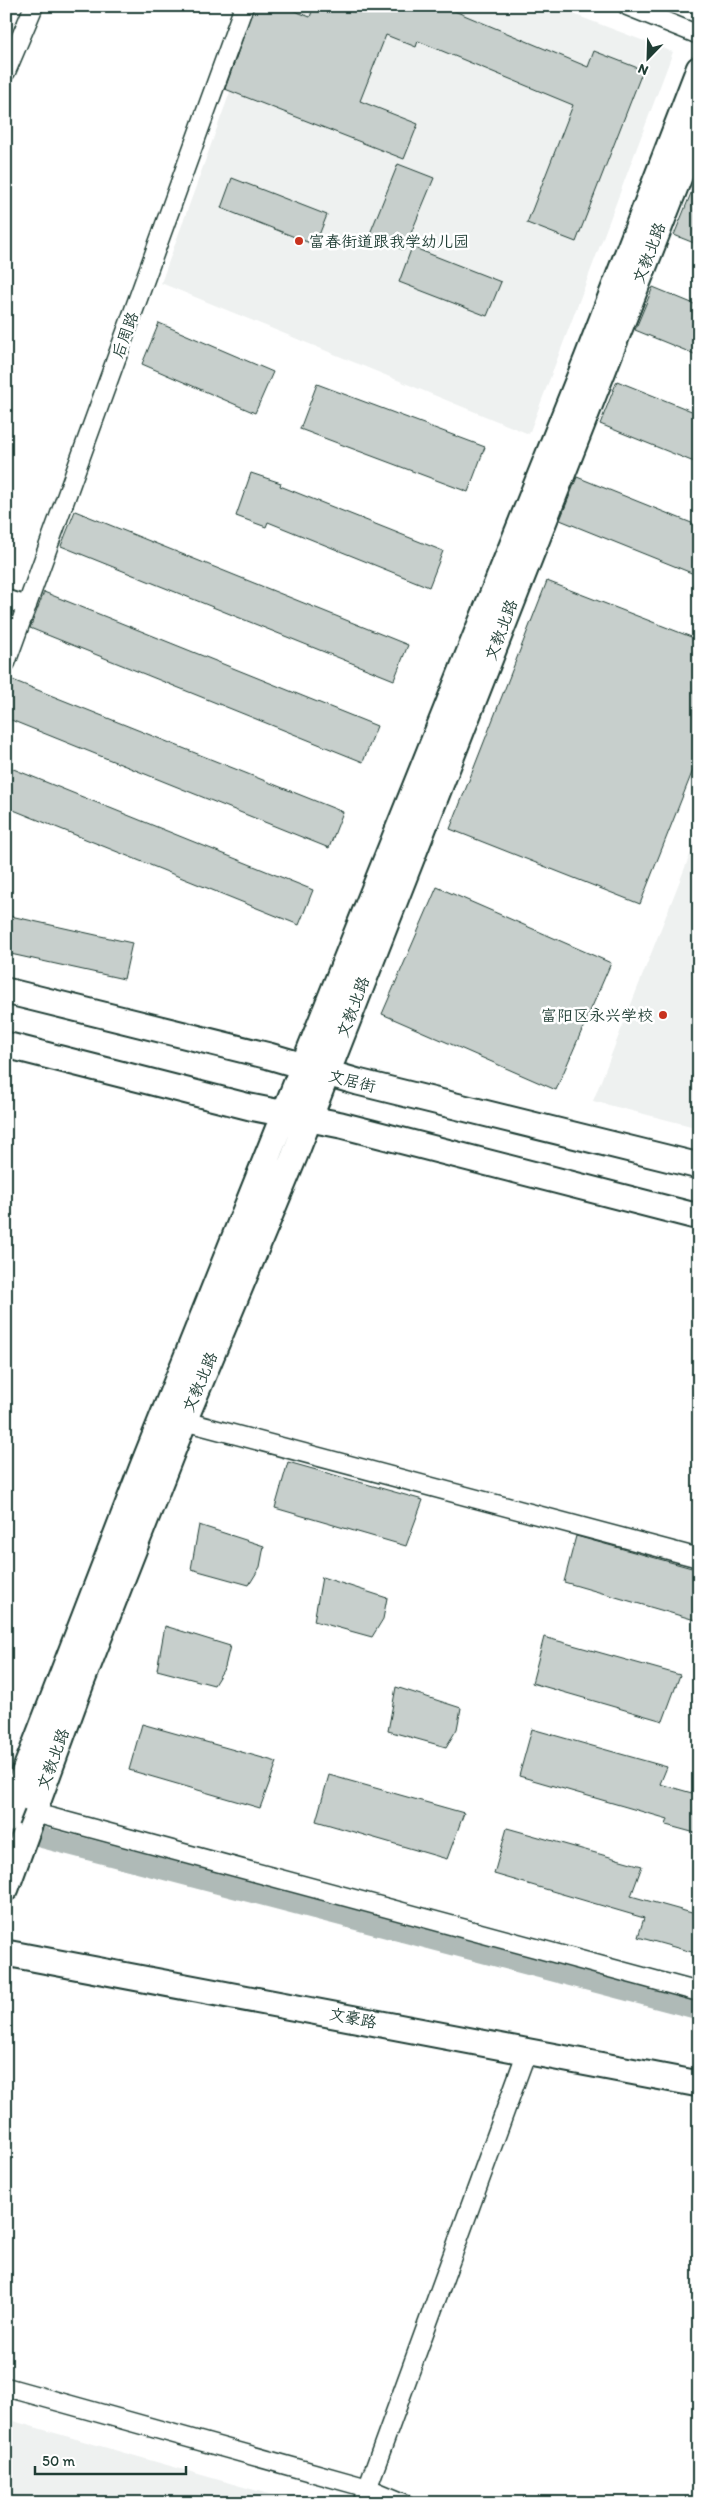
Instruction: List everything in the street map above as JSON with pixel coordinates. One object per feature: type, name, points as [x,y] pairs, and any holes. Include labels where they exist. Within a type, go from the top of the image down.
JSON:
[{"type":"street","points":[[6,72],[34,6]]},
{"type":"street","name":"后周路","points":[[6,663],[244,6]]},
{"type":"street","points":[[627,6],[699,35]]},
{"type":"street","name":"文教北路","points":[[315,1071],[699,69]]},
{"type":"street","name":"文教北路","points":[[24,1814],[81,1683],[184,1421],[297,1116],[699,126]]},
{"type":"street","points":[[6,598],[27,606]]},
{"type":"street","name":"文居街","points":[[6,991],[315,1071],[699,1166]]},
{"type":"street","points":[[6,1045],[699,1217]]},
{"type":"street","name":"文教北路","points":[[10,1877],[24,1814],[143,1466],[297,1116]]},
{"type":"street","points":[[184,1421],[699,1558]]},
{"type":"street","points":[[24,1814],[699,1992]]},
{"type":"street","name":"文豪路","points":[[6,1952],[699,2084]]},
{"type":"street","points":[[365,2496],[527,2051]]},
{"type":"street","points":[[6,2387],[365,2496],[404,2503]]},
{"type":"shaded area","points":[[265,6],[552,6],[673,52],[529,434],[161,283],[234,81]]},
{"type":"shaded area","name":"富阳区永兴学校","points":[[699,832],[699,1128],[593,1101]]},
{"type":"shaded area","points":[[6,2419],[300,2503],[6,2503]]},
{"type":"building","points":[[254,6],[282,6],[310,17],[314,6],[432,6],[443,11],[445,7],[588,67],[594,51],[643,70],[576,242],[527,223],[573,105],[418,41],[416,47],[386,35],[360,101],[418,124],[404,159],[225,89]]},
{"type":"building","points":[[398,164],[434,178],[404,250],[369,236]]},
{"type":"building","points":[[699,176],[699,245],[674,235]]},
{"type":"building","points":[[232,178],[327,215],[315,245],[221,208]]},
{"type":"building","points":[[412,247],[501,282],[487,316],[399,282]]},
{"type":"building","points":[[653,287],[699,306],[699,356],[635,330]]},
{"type":"building","points":[[159,323],[273,372],[255,413],[142,364]]},
{"type":"building","points":[[617,381],[699,414],[699,464],[600,424]]},
{"type":"building","points":[[317,384],[485,447],[468,492],[300,429]]},
{"type":"building","points":[[251,473],[281,483],[280,486],[443,551],[429,587],[268,522],[266,527],[236,516]]},
{"type":"building","points":[[577,477],[699,526],[699,576],[560,520]]},
{"type":"building","points":[[75,511],[408,645],[394,680],[61,546]]},
{"type":"building","points":[[547,581],[699,640],[699,755],[640,904],[450,829]]},
{"type":"building","points":[[44,592],[377,726],[363,762],[30,628]]},
{"type":"building","points":[[10,679],[343,812],[329,848],[6,718],[6,688]]},
{"type":"building","points":[[6,766],[313,890],[299,925],[6,807]]},
{"type":"building","points":[[437,887],[611,963],[556,1090],[382,1014]]},
{"type":"building","points":[[6,915],[132,943],[124,979],[6,953]]},
{"type":"building","points":[[288,1462],[423,1500],[406,1546],[275,1508]]},
{"type":"building","points":[[199,1525],[264,1546],[260,1567],[249,1585],[191,1569]]},
{"type":"building","points":[[576,1536],[699,1570],[699,1610],[695,1620],[564,1582]]},
{"type":"building","points":[[322,1577],[387,1598],[383,1619],[372,1637],[314,1621]]},
{"type":"building","points":[[165,1626],[230,1646],[225,1667],[214,1685],[157,1670]]},
{"type":"building","points":[[544,1637],[680,1675],[663,1721],[532,1683]]},
{"type":"building","points":[[396,1687],[461,1708],[457,1729],[446,1747],[388,1731]]},
{"type":"building","points":[[142,1724],[277,1762],[260,1808],[129,1770]]},
{"type":"building","points":[[532,1729],[667,1767],[660,1784],[699,1795],[699,1834],[666,1825],[668,1819],[519,1776]]},
{"type":"building","points":[[329,1775],[464,1813],[447,1859],[316,1821]]},
{"type":"building","points":[[507,1828],[642,1866],[631,1896],[699,1915],[699,1954],[638,1937],[644,1918],[494,1874]]},
{"type":"waterway","points":[[6,1828],[699,2009]]},
{"type":"place","name":"富春街道跟我学幼儿园","points":[[299,241]]},
{"type":"place","name":"富阳区永兴学校","points":[[663,1015]]}]
